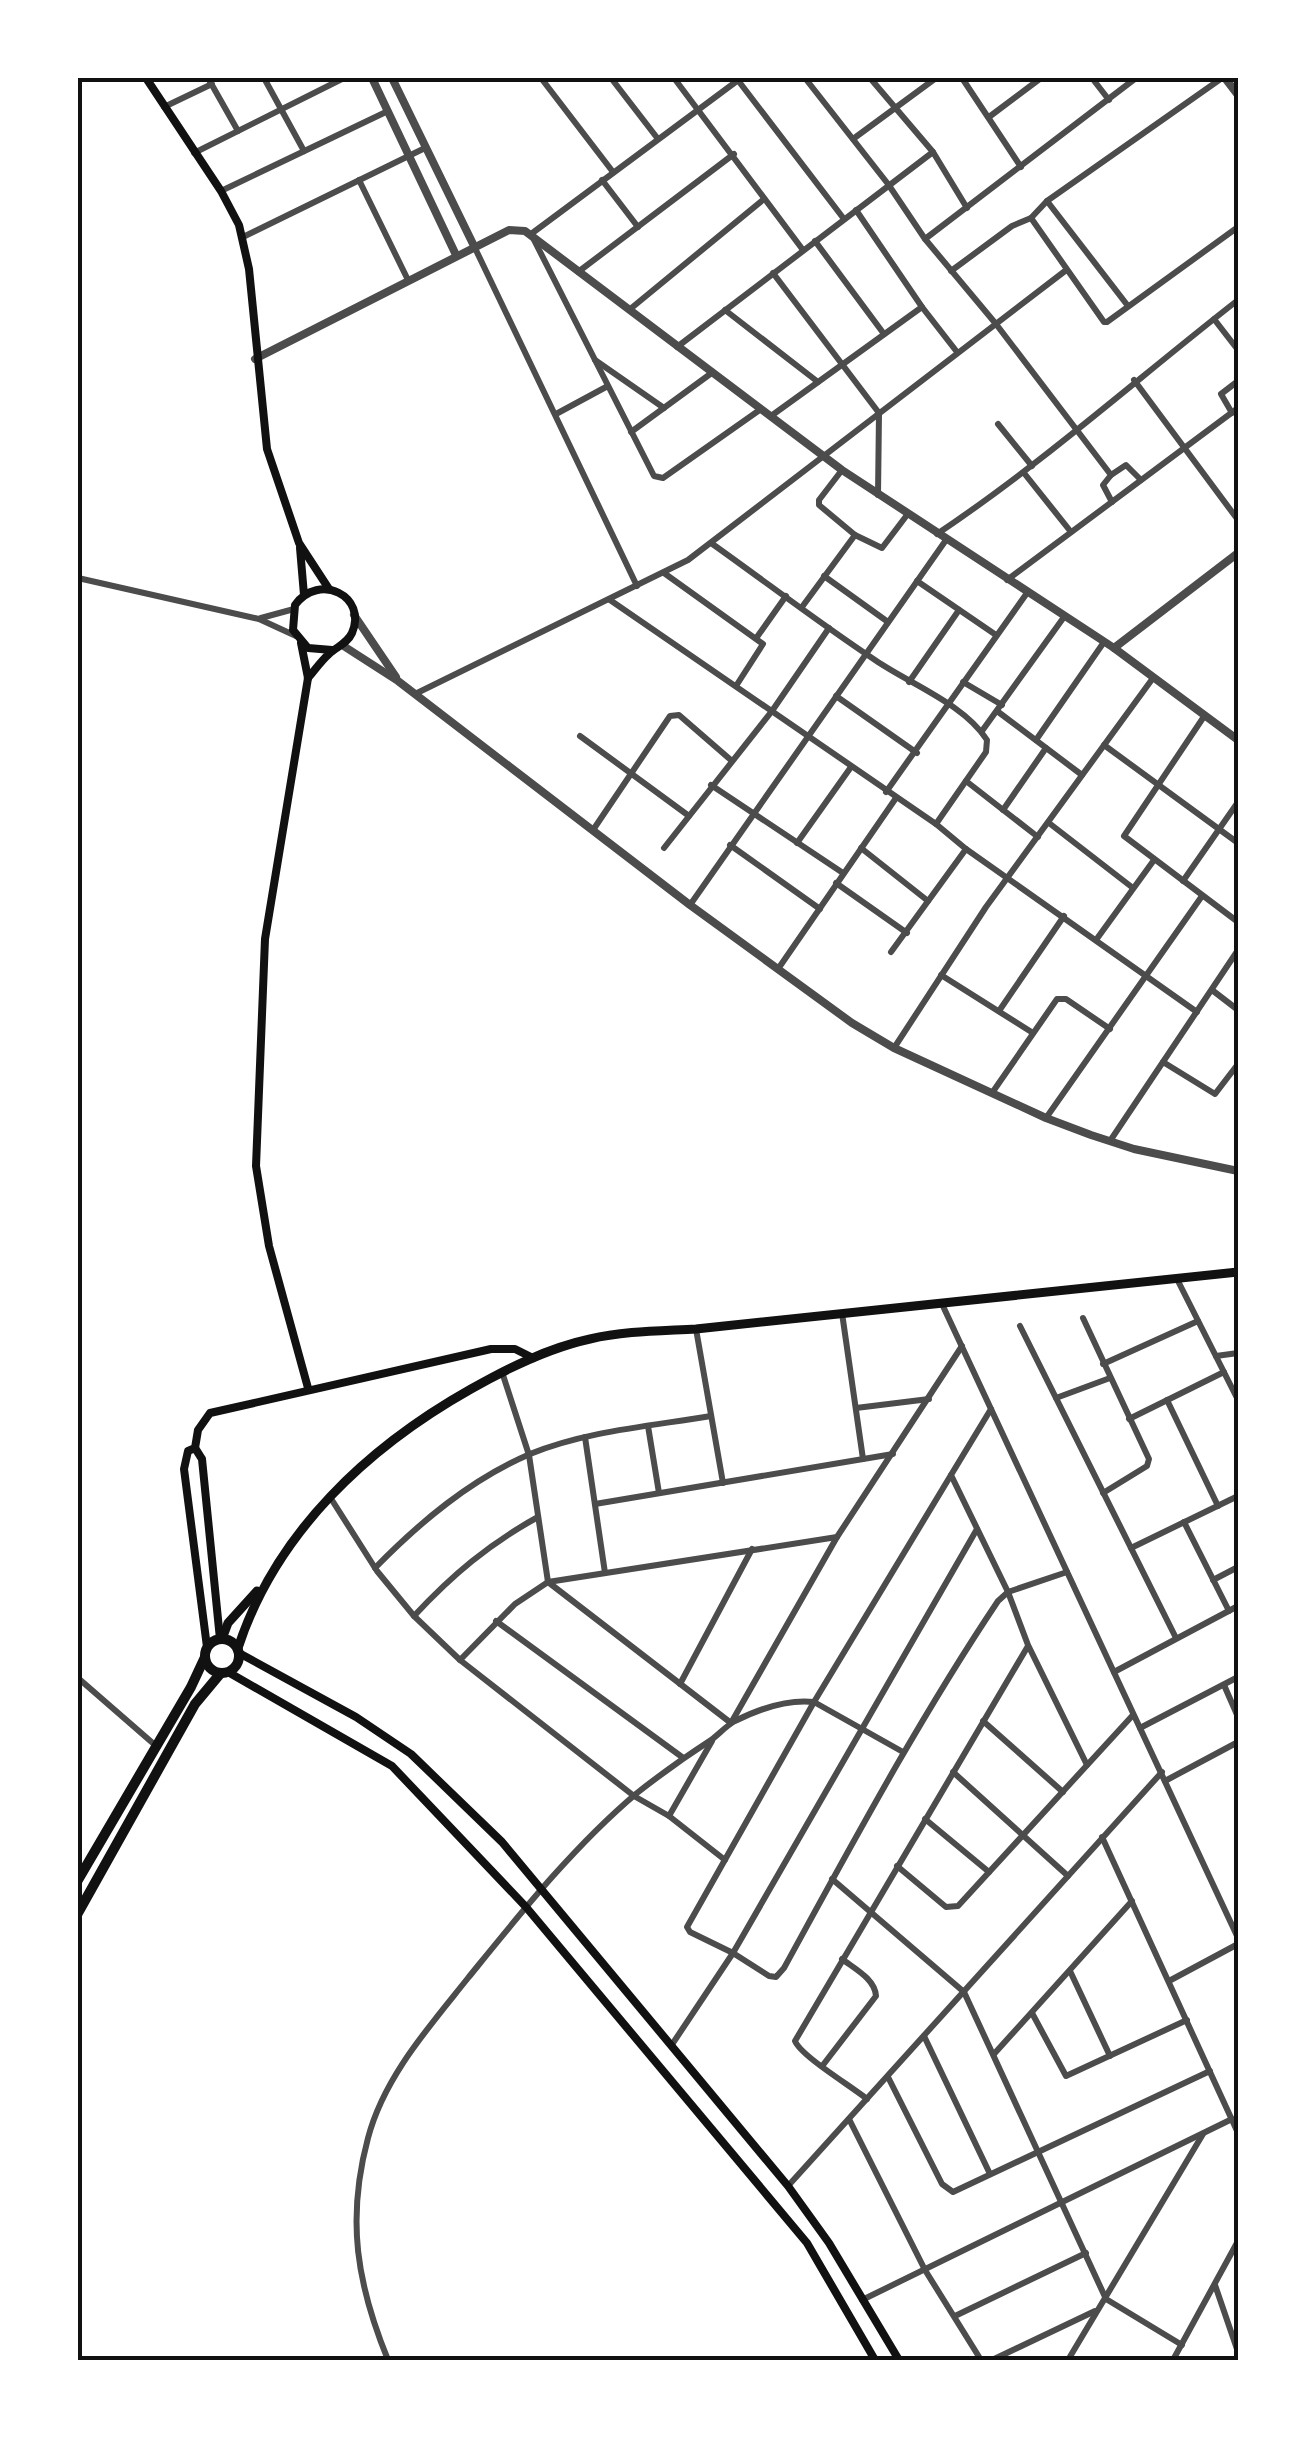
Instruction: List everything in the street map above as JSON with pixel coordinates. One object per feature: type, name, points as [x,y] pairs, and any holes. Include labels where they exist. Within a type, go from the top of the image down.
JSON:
[{"type":"highway","points":[[78,1880],[206,1652],[221,1639],[238,1650],[238,1665],[224,1673],[195,1704],[78,1912]]},
{"type":"highway","points":[[206,1652],[210,1669],[224,1673]]},
{"type":"main road","points":[[146,78],[221,191],[243,237],[267,449],[299,544],[304,595]]},
{"type":"main road","points":[[299,544],[330,590],[347,600],[354,615],[353,630],[308,678]]},
{"type":"main road","points":[[308,1388],[269,1246],[256,1166],[265,939],[308,678],[292,623],[294,608],[304,595],[330,590]]},
{"type":"main road","points":[[298,640],[316,651],[332,650]]},
{"type":"main road","points":[[221,1639],[228,1623],[266,1582],[350,1474],[420,1418],[533,1358],[617,1334],[1238,1272]]},
{"type":"main road","points":[[221,1639],[202,1460],[195,1448],[203,1421],[217,1408],[490,1349],[515,1350],[533,1358]]},
{"type":"main road","points":[[195,1448],[188,1451],[184,1469],[206,1652]]},
{"type":"main road","points":[[199,1582],[213,1578]]},
{"type":"main road","points":[[266,1582],[248,1615],[238,1650],[356,1717],[412,1754],[502,1842],[788,2186],[829,2244],[899,2360]]},
{"type":"main road","points":[[224,1673],[392,1766],[526,1907],[794,2228],[875,2360]]},
{"type":"street","points":[[264,78],[304,152]]},
{"type":"street","points":[[194,153],[342,78]]},
{"type":"street","points":[[372,78],[456,255]]},
{"type":"street","points":[[392,78],[638,586]]},
{"type":"street","points":[[611,78],[658,138]]},
{"type":"street","points":[[674,78],[804,250]]},
{"type":"street","points":[[531,234],[738,78],[844,219]]},
{"type":"street","points":[[806,78],[888,184],[925,240],[996,324],[1112,474]]},
{"type":"street","points":[[870,78],[933,152],[967,208]]},
{"type":"street","points":[[853,140],[936,78]]},
{"type":"street","points":[[962,78],[1021,167]]},
{"type":"street","points":[[988,116],[1040,78]]},
{"type":"street","points":[[1092,78],[1109,100]]},
{"type":"street","points":[[925,240],[1136,78]]},
{"type":"street","points":[[951,271],[1224,78],[1238,95]]},
{"type":"street","points":[[545,79],[612,172]]},
{"type":"street","points":[[164,107],[210,81],[238,131]]},
{"type":"street","points":[[221,191],[388,111]]},
{"type":"street","points":[[243,237],[425,148]]},
{"type":"street","points":[[677,346],[933,152]]},
{"type":"street","points":[[578,272],[734,154]]},
{"type":"street","points":[[360,180],[408,280]]},
{"type":"street","points":[[602,180],[638,227]]},
{"type":"street","points":[[628,311],[764,199]]},
{"type":"street","points":[[1047,201],[1128,306]]},
{"type":"street","points":[[856,210],[957,352]]},
{"type":"street","points":[[1030,218],[1104,322],[1238,227]]},
{"type":"street","points":[[256,358],[474,246],[514,228],[531,234],[842,470],[1114,648],[1238,740]]},
{"type":"street","points":[[531,234],[654,476],[660,479],[760,409]]},
{"type":"street","points":[[815,241],[884,334]]},
{"type":"street","points":[[415,694],[664,573],[711,543],[1065,271]]},
{"type":"street","points":[[773,273],[879,413],[878,495]]},
{"type":"street","points":[[690,905],[916,581],[941,537],[1238,300]]},
{"type":"street","points":[[770,416],[922,307]]},
{"type":"street","points":[[724,310],[818,382]]},
{"type":"street","points":[[1214,318],[1238,350]]},
{"type":"street","points":[[591,357],[664,408]]},
{"type":"street","points":[[631,432],[713,372]]},
{"type":"street","points":[[1134,380],[1238,520]]},
{"type":"street","points":[[1007,580],[1235,411],[1221,394],[1238,381]]},
{"type":"street","points":[[556,414],[606,388]]},
{"type":"street","points":[[998,424],[1032,466]]},
{"type":"street","points":[[1112,502],[1104,485],[1112,474],[1130,465],[1141,480]]},
{"type":"street","points":[[842,470],[819,505],[855,535],[882,548],[907,515]]},
{"type":"street","points":[[1024,473],[1071,532]]},
{"type":"street","points":[[802,607],[855,535]]},
{"type":"street","points":[[711,543],[982,731],[988,747],[936,824]]},
{"type":"street","points":[[1114,648],[1238,553]]},
{"type":"street","points":[[664,573],[757,638],[763,648],[736,686]]},
{"type":"street","points":[[824,576],[888,622]]},
{"type":"street","points":[[78,578],[259,619],[298,640]]},
{"type":"street","points":[[916,581],[996,635]]},
{"type":"street","points":[[886,792],[1026,593]]},
{"type":"street","points":[[757,638],[786,596]]},
{"type":"street","points":[[609,599],[936,824],[1197,1012]]},
{"type":"street","points":[[259,619],[294,608]]},
{"type":"street","points":[[909,682],[959,610]]},
{"type":"street","points":[[354,615],[398,681]]},
{"type":"street","points":[[982,731],[1064,617]]},
{"type":"street","points":[[664,848],[772,711],[830,628]]},
{"type":"street","points":[[1036,740],[1104,642]]},
{"type":"street","points":[[342,645],[398,681],[690,905],[852,1023],[894,1048],[1046,1118],[1110,1142],[1238,1171]]},
{"type":"street","points":[[894,1048],[1008,877],[1152,678]]},
{"type":"street","points":[[962,682],[1082,775]]},
{"type":"street","points":[[836,696],[916,752]]},
{"type":"street","points":[[593,830],[673,715],[732,761]]},
{"type":"street","points":[[1204,716],[1124,836],[1238,922]]},
{"type":"street","points":[[580,736],[689,816]]},
{"type":"street","points":[[1104,745],[1238,843]]},
{"type":"street","points":[[1004,810],[1046,748]]},
{"type":"street","points":[[797,843],[851,767]]},
{"type":"street","points":[[966,781],[1038,837]]},
{"type":"street","points":[[712,785],[843,873]]},
{"type":"street","points":[[778,969],[896,798]]},
{"type":"street","points":[[1183,881],[1238,802]]},
{"type":"street","points":[[1050,823],[1133,888]]},
{"type":"street","points":[[730,845],[820,909]]},
{"type":"street","points":[[861,848],[928,900]]},
{"type":"street","points":[[891,952],[966,849]]},
{"type":"street","points":[[1096,940],[1154,860]]},
{"type":"street","points":[[836,883],[907,932]]},
{"type":"street","points":[[1046,1118],[1202,896]]},
{"type":"street","points":[[999,1012],[1064,916]]},
{"type":"street","points":[[1110,1142],[1238,950]]},
{"type":"street","points":[[941,976],[1033,1033]]},
{"type":"street","points":[[1212,990],[1238,1010]]},
{"type":"street","points":[[992,1093],[1061,998],[1110,1028]]},
{"type":"street","points":[[1163,1062],[1208,1092],[1218,1093],[1235,1079],[1238,1064]]},
{"type":"street","points":[[1176,1280],[1238,1400]]},
{"type":"street","points":[[942,1304],[1238,1941],[1168,1981]]},
{"type":"street","points":[[842,1313],[864,1459]]},
{"type":"street","points":[[1082,1318],[1149,1462],[1103,1492]]},
{"type":"street","points":[[1103,1364],[1198,1321]]},
{"type":"street","points":[[1020,1326],[1176,1638]]},
{"type":"street","points":[[696,1329],[723,1482]]},
{"type":"street","points":[[388,2360],[368,2311],[358,2268],[357,2209],[368,2140],[378,2108],[397,2072],[540,1890],[634,1796],[731,1723],[837,1537],[962,1346]]},
{"type":"street","points":[[1216,1356],[1238,1353]]},
{"type":"street","points":[[502,1372],[529,1454],[548,1582],[731,1723]]},
{"type":"street","points":[[1129,1419],[1224,1372]]},
{"type":"street","points":[[1056,1398],[1110,1378]]},
{"type":"street","points":[[856,1408],[930,1399]]},
{"type":"street","points":[[1167,1400],[1218,1506]]},
{"type":"street","points":[[991,1409],[814,1702],[687,1927],[690,1932],[776,1977],[902,1752],[998,1601],[1008,1592],[1067,1572]]},
{"type":"street","points":[[375,1568],[416,1526],[452,1498],[529,1454],[584,1437],[711,1416]]},
{"type":"street","points":[[648,1426],[659,1494]]},
{"type":"street","points":[[584,1437],[605,1574]]},
{"type":"street","points":[[594,1504],[893,1454]]},
{"type":"street","points":[[950,1475],[1088,1765]]},
{"type":"street","points":[[330,1496],[375,1568],[414,1616],[460,1660],[634,1796],[668,1816],[725,1860]]},
{"type":"street","points":[[1131,1548],[1238,1496]]},
{"type":"street","points":[[414,1616],[448,1578],[493,1542],[538,1517]]},
{"type":"street","points":[[1184,1522],[1229,1611]]},
{"type":"street","points":[[671,2046],[733,1953],[978,1529]]},
{"type":"street","points":[[460,1660],[496,1621],[548,1582],[837,1537]]},
{"type":"street","points":[[680,1684],[752,1549]]},
{"type":"street","points":[[1213,1580],[1238,1568]]},
{"type":"street","points":[[1114,1672],[1238,1606]]},
{"type":"street","points":[[496,1621],[682,1758]]},
{"type":"street","points":[[868,2099],[802,2053],[794,2041],[1028,1645]]},
{"type":"street","points":[[1140,1728],[1238,1677]]},
{"type":"street","points":[[78,1678],[156,1746]]},
{"type":"street","points":[[1224,1685],[1238,1718]]},
{"type":"street","points":[[731,1723],[786,1702],[814,1702],[902,1752]]},
{"type":"street","points":[[897,1866],[946,1907],[954,1908],[1134,1715]]},
{"type":"street","points":[[983,1722],[1063,1792]]},
{"type":"street","points":[[668,1816],[714,1738]]},
{"type":"street","points":[[1165,1782],[1238,1742]]},
{"type":"street","points":[[953,1772],[1068,1876]]},
{"type":"street","points":[[788,2186],[1162,1772]]},
{"type":"street","points":[[925,1819],[989,1872]]},
{"type":"street","points":[[1102,1837],[1238,2133]]},
{"type":"street","points":[[832,1879],[964,1992],[1106,2299],[1182,2345]]},
{"type":"street","points":[[994,2054],[1132,1901]]},
{"type":"street","points":[[823,2065],[876,1996],[870,1980],[842,1959]]},
{"type":"street","points":[[1070,1970],[1110,2056]]},
{"type":"street","points":[[1032,2012],[1062,2074],[1072,2076],[1186,2020]]},
{"type":"street","points":[[924,2036],[990,2174]]},
{"type":"street","points":[[888,2076],[945,2188],[952,2192],[1210,2072]]},
{"type":"street","points":[[862,2300],[1232,2118]]},
{"type":"street","points":[[849,2120],[925,2270],[981,2360]]},
{"type":"street","points":[[1068,2360],[1203,2134]]},
{"type":"street","points":[[1174,2360],[1238,2241]]},
{"type":"street","points":[[955,2316],[1086,2253]]},
{"type":"street","points":[[1215,2285],[1238,2352]]},
{"type":"street","points":[[992,2360],[1098,2310]]}]
